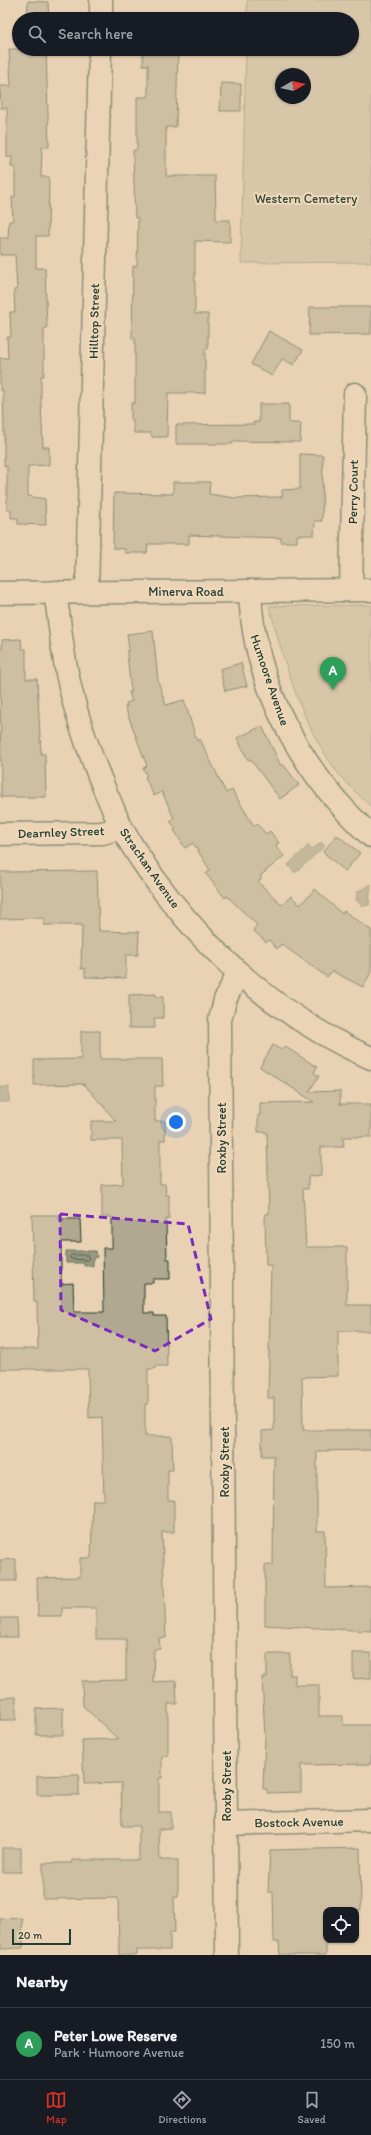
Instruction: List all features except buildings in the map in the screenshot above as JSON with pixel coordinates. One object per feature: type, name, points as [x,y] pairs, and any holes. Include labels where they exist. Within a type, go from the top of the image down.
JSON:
[{"type":"street","points":[[101,0],[101,12]]},
{"type":"street","name":"Hilltop Street","points":[[87,592],[100,56]]},
{"type":"street","name":"Perry Court","points":[[355,394],[361,590]]},
{"type":"street","name":"Minerva Road","points":[[0,593],[361,590]]},
{"type":"street","name":"Humoore Avenue","points":[[250,591],[251,621],[254,636],[273,696],[288,730],[314,775],[346,812],[371,836]]},
{"type":"street","name":"Strachan Avenue","points":[[55,592],[68,681],[91,756],[121,828],[163,892],[200,935],[238,973],[284,1010],[338,1044],[371,1058]]},
{"type":"street","name":"Dearnley Street","points":[[0,834],[102,833],[121,828]]},
{"type":"street","name":"Roxby Street","points":[[227,1955],[220,1020],[225,1000],[238,973]]},
{"type":"street","name":"Bostock Avenue","points":[[226,1824],[371,1820]]},
{"type":"highlighted area","points":[[60,1214],[188,1224],[211,1319],[155,1351],[61,1310]]},
{"type":"green space","name":"Western Cemetery","points":[[247,0],[371,0],[371,262],[241,263],[246,56],[359,56],[359,12],[247,12]]},
{"type":"green space","points":[[371,605],[371,807],[335,769],[312,731],[295,691],[269,606]]},
{"type":"water","points":[[321,842],[325,846],[295,873],[288,865],[309,845],[313,849]]},
{"type":"water","points":[[371,884],[369,905],[362,905],[356,900],[357,892]]},
{"type":"water","points":[[0,1087],[9,1087],[9,1102],[0,1102]]},
{"type":"water","points":[[66,1251],[96,1251],[97,1257],[93,1258],[93,1266],[84,1266],[84,1263],[66,1263]]},
{"type":"place","name":"Peter Lowe Reserve","points":[[333,690]]}]
